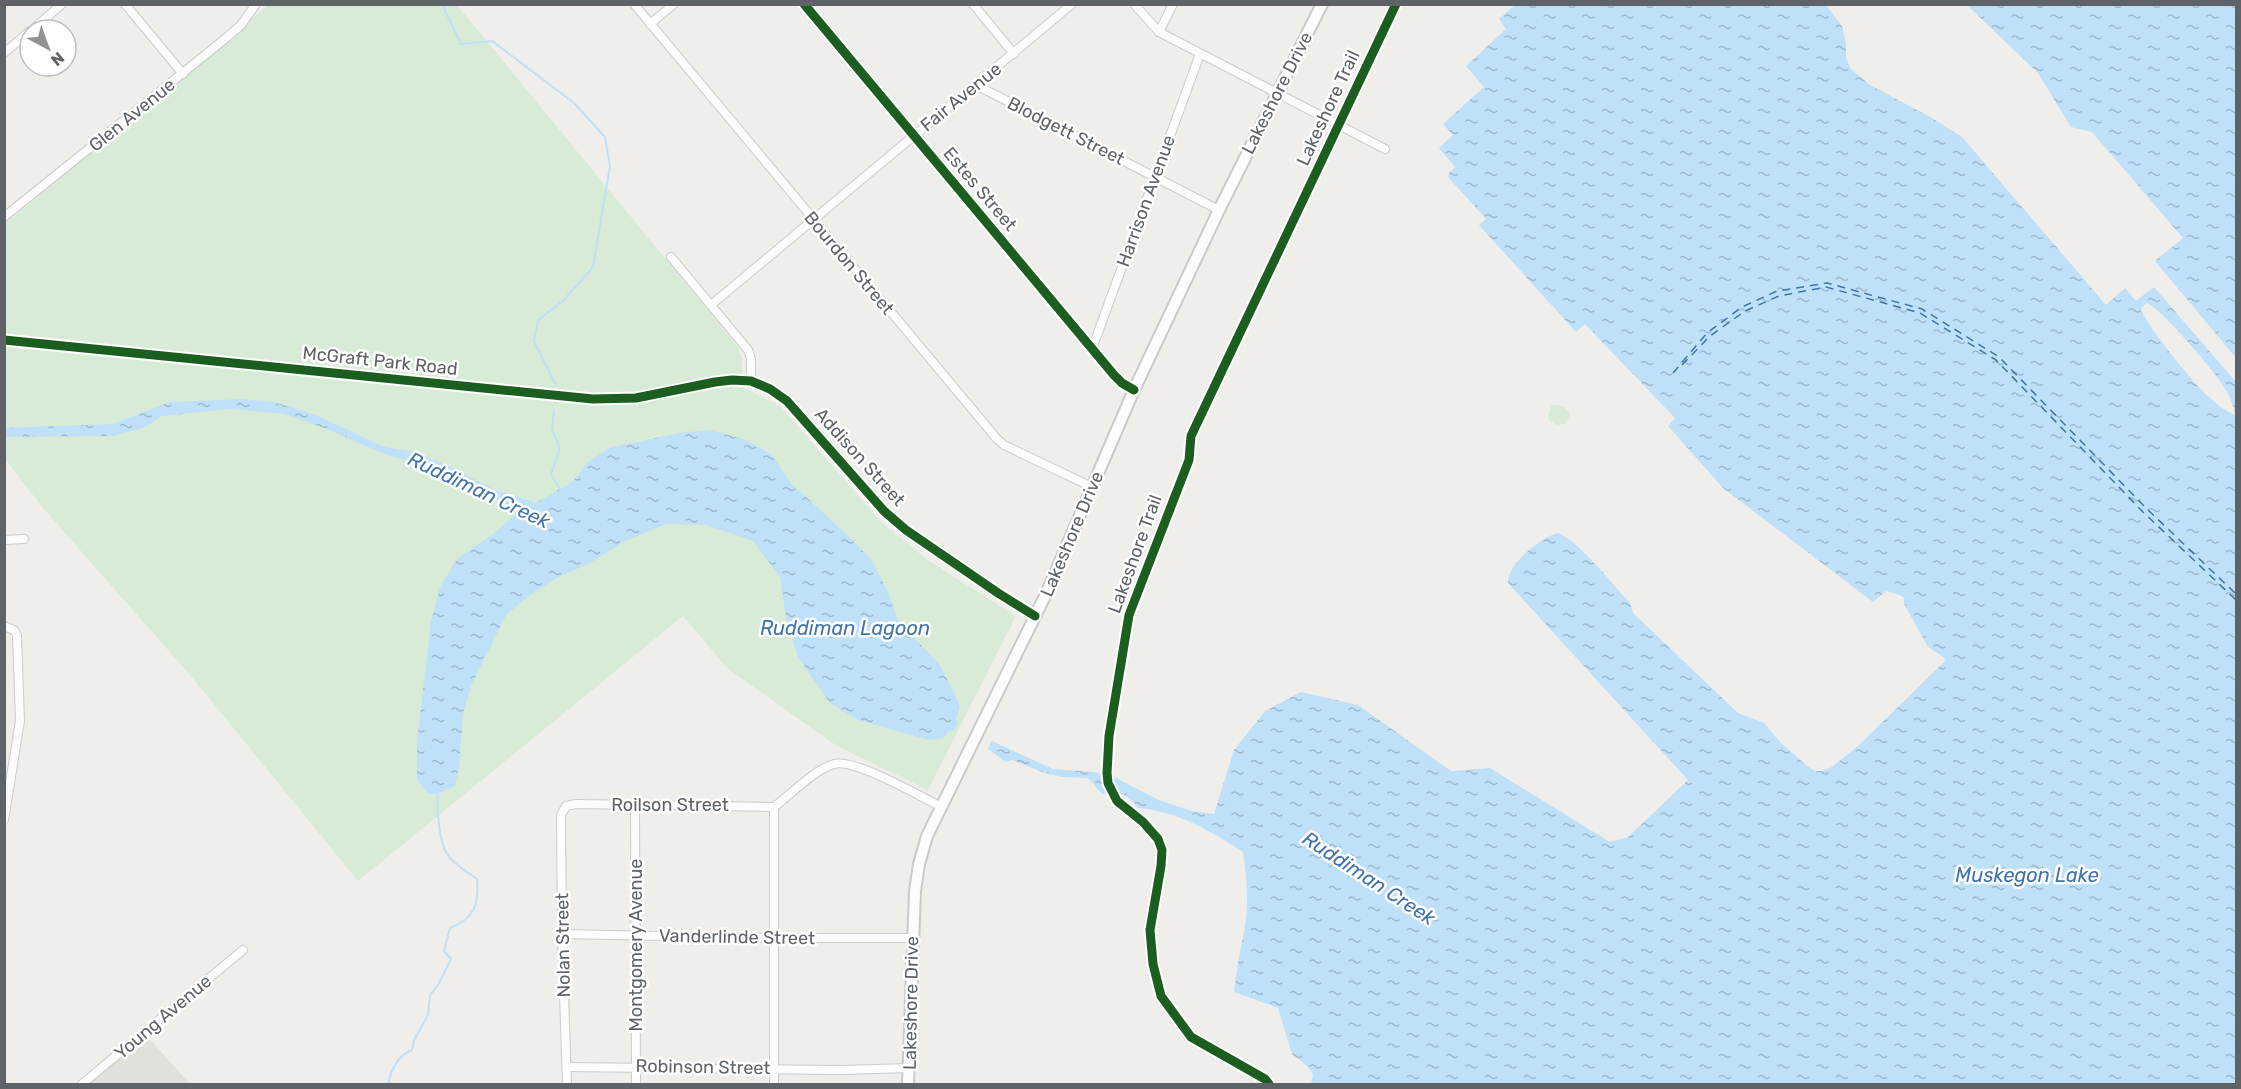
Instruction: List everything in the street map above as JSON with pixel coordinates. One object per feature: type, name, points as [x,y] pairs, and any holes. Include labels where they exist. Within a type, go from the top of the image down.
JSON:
[{"type":"main road","name":"Lakeshore Drive","points":[[908,1084],[915,891],[919,864],[927,836],[1061,561],[1134,390],[1219,210],[1322,4]]},
{"type":"street","points":[[46,18],[62,4]]},
{"type":"street","points":[[125,4],[183,74]]},
{"type":"street","name":"Bourdon Street","points":[[634,4],[997,439],[1004,445],[1092,487]]},
{"type":"street","points":[[651,24],[675,4]]},
{"type":"street","name":"Estes Street","points":[[804,4],[1092,349],[1118,379],[1134,390]]},
{"type":"street","points":[[973,4],[1014,54]]},
{"type":"street","name":"Fair Avenue","points":[[711,305],[1072,4]]},
{"type":"street","points":[[1134,4],[1159,32],[1385,148]]},
{"type":"street","points":[[1159,32],[1173,4]]},
{"type":"street","name":"Glen Avenue","points":[[4,217],[183,74],[240,25],[255,6]]},
{"type":"street","points":[[4,53],[18,42]]},
{"type":"street","name":"Harrison Avenue","points":[[1092,349],[1200,54]]},
{"type":"street","name":"Blodgett Street","points":[[976,85],[1219,210]]},
{"type":"street","points":[[671,257],[751,355],[751,381]]},
{"type":"street","name":"McGraft Park Road","points":[[4,340],[593,399],[636,398],[715,382],[751,381]]},
{"type":"street","name":"Addison Street","points":[[751,381],[770,389],[787,401],[861,487],[892,518],[998,593],[1035,616]]},
{"type":"street","points":[[4,540],[24,539]]},
{"type":"street","points":[[4,627],[14,630],[17,635],[20,721],[4,820]]},
{"type":"street","points":[[774,1084],[774,807],[828,766],[848,763],[940,806]]},
{"type":"street","name":"Roilson Street","points":[[566,806],[576,804],[774,807]]},
{"type":"street","name":"Nolan Street","points":[[566,806],[561,815],[567,1084]]},
{"type":"street","name":"Montgomery Avenue","points":[[635,806],[636,1084]]},
{"type":"street","name":"Vanderlinde Street","points":[[562,933],[774,938],[912,938]]},
{"type":"street","name":"Young Avenue","points":[[82,1084],[243,950]]},
{"type":"street","name":"Robinson Street","points":[[567,1066],[843,1070],[910,1068]]},
{"type":"shaded area","points":[[144,1033],[190,1084],[84,1084]]},
{"type":"green space","points":[[268,5],[457,5],[737,346],[742,358],[743,387],[780,406],[881,522],[929,561],[1016,616],[928,790],[837,746],[728,669],[683,616],[358,881],[191,676],[43,508],[5,459],[5,224]]},
{"type":"green space","points":[[1551,405],[1567,410],[1570,416],[1566,424],[1556,425],[1548,419]]},
{"type":"water","name":"Muskegon Lake","points":[[1515,5],[1826,5],[1842,26],[1846,43],[1846,58],[1851,69],[1870,85],[1962,137],[2106,305],[2125,288],[2136,301],[2154,287],[2236,382],[2236,1084],[1311,1084],[1313,1074],[1292,1054],[1278,1008],[1234,992],[1247,912],[1243,852],[1193,823],[1166,813],[1138,808],[1123,794],[1102,794],[1088,778],[1061,777],[1012,760],[1006,762],[988,749],[992,741],[1053,769],[1094,772],[1114,777],[1159,800],[1192,811],[1214,814],[1234,750],[1265,711],[1301,692],[1358,705],[1451,771],[1490,768],[1610,842],[1628,837],[1688,780],[1508,583],[1509,576],[1518,560],[1534,546],[1558,533],[1586,554],[1630,603],[1633,613],[1738,713],[1764,723],[1780,742],[1815,771],[1832,767],[1859,745],[1944,662],[1945,658],[1928,647],[1904,604],[1902,596],[1886,591],[1873,602],[1723,488],[1668,426],[1675,418],[1585,324],[1576,332],[1479,225],[1486,219],[1448,177],[1455,167],[1439,148],[1453,135],[1443,124],[1484,87],[1466,66],[1506,29],[1499,19]],"holes":[[[2147,303],[2187,341],[2217,377],[2230,399],[2235,415],[2209,397],[2160,340],[2141,308]]]},
{"type":"water","points":[[1967,5],[2236,5],[2236,358],[2155,261],[2183,238],[2092,132],[2071,127],[2038,73]]},
{"type":"water","name":"Ruddiman Lagoon","points":[[244,399],[274,402],[316,415],[384,447],[415,452],[453,468],[493,489],[536,503],[572,482],[588,462],[609,448],[679,433],[709,430],[744,439],[771,454],[791,483],[871,559],[888,592],[898,621],[940,665],[960,705],[956,719],[958,723],[954,731],[949,731],[943,738],[929,740],[858,720],[830,703],[798,657],[786,618],[780,577],[753,541],[706,525],[666,524],[623,542],[590,563],[559,577],[533,593],[506,615],[471,686],[463,715],[459,768],[455,786],[437,794],[428,794],[417,780],[417,742],[431,621],[440,587],[457,559],[493,534],[515,515],[505,503],[459,478],[428,465],[389,456],[285,414],[230,409],[162,416],[143,428],[113,436],[5,437],[5,428],[112,424],[170,402]]},
{"type":"waterway","points":[[442,4],[461,44],[492,41],[574,103],[605,137],[610,166],[593,267],[564,300],[538,320],[534,341],[556,385]]},
{"type":"waterway","points":[[554,410],[552,429],[560,448],[551,474],[560,490]]},
{"type":"waterway","points":[[388,1084],[396,1064],[402,1056],[412,1050],[414,1040],[428,1015],[430,995],[438,985],[451,959],[444,951],[450,928],[465,920],[476,903],[477,879],[455,863],[445,850],[440,830],[437,794]]},
{"type":"ferry route","points":[[1673,373],[1707,333],[1742,307],[1777,291],[1827,283],[1922,309],[1999,357],[2146,508],[2236,594]]},
{"type":"ferry route","points":[[1682,365],[1710,336],[1745,311],[1779,296],[1826,287],[1920,313],[1996,360],[2143,512],[2236,600]]},
{"type":"cycle path","points":[[804,4],[1114,375],[1134,390]]},
{"type":"cycle path","name":"Lakeshore Trail","points":[[1269,1084],[1265,1079],[1191,1037],[1161,996],[1153,964],[1150,930],[1162,850],[1158,839],[1143,822],[1117,801],[1108,783],[1109,736],[1129,615],[1189,460],[1191,436],[1396,4]]},
{"type":"cycle path","points":[[4,340],[593,399],[636,398],[715,382],[751,381],[770,389],[787,401],[884,511],[906,530],[1035,616]]},
{"type":"water label","name":"Ruddiman Creek","points":[[479,490]]},
{"type":"water label","name":"Ruddiman Creek","points":[[1369,878]]}]
